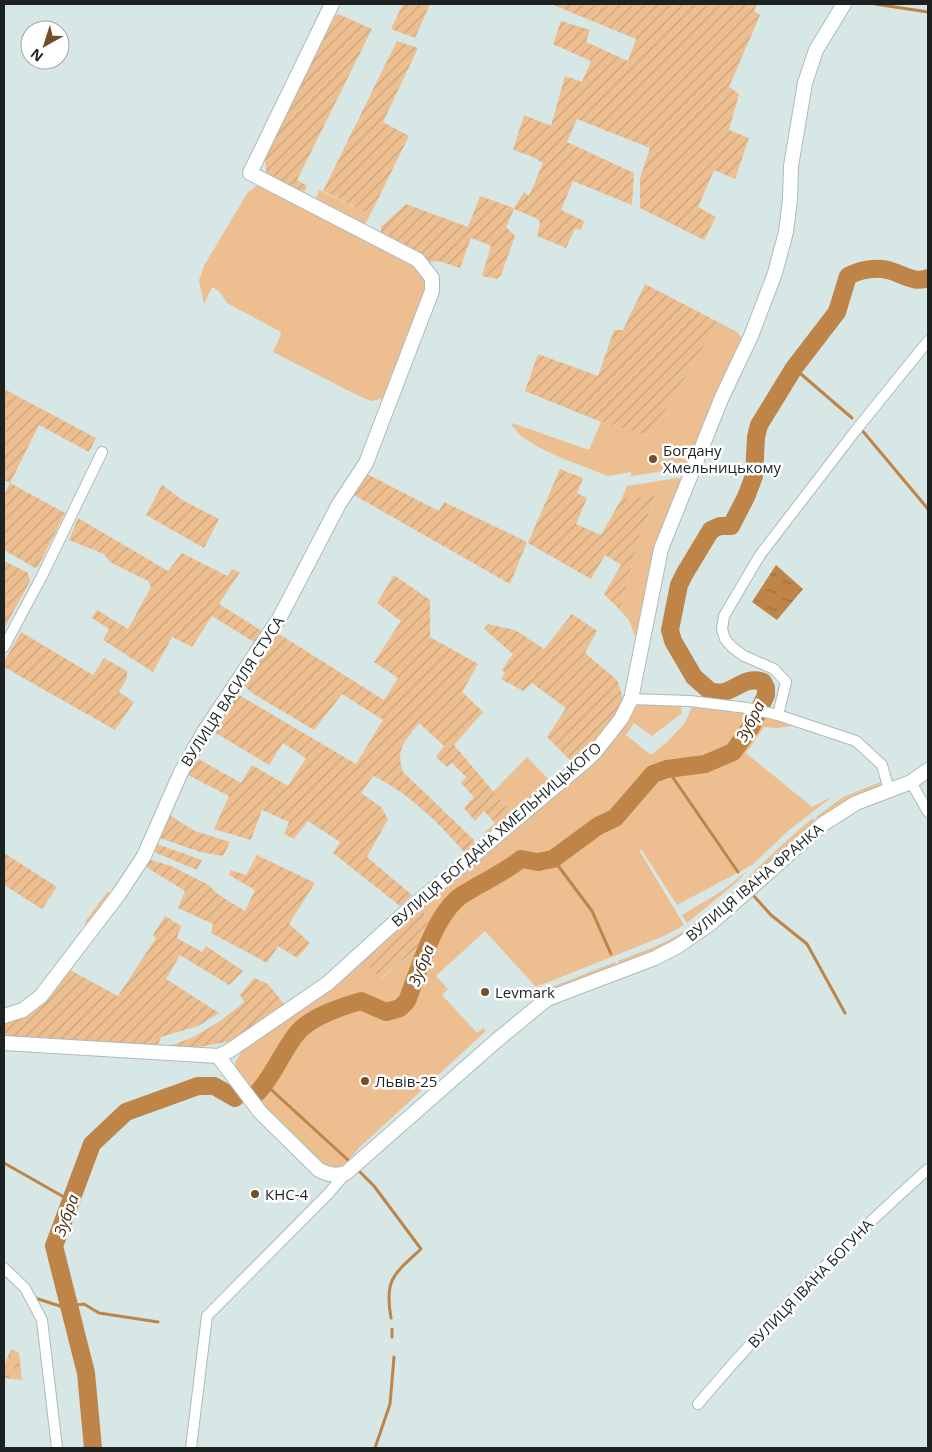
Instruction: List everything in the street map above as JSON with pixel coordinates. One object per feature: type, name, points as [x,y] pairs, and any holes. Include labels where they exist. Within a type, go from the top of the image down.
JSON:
[{"type":"street","name":"ВУЛИЦЯ ВАСИЛЯ СТУСА","points":[[4,1016],[23,1010],[41,996],[137,868],[150,845],[181,772],[204,732],[280,617],[339,504],[366,463],[432,291],[432,278],[427,269],[418,260],[250,173],[332,4]]},
{"type":"street","name":"ВУЛИЦЯ БОГДАНА ХМЕЛЬНИЦЬКОГО","points":[[218,1056],[243,1043],[328,983],[406,912],[582,764],[611,732],[631,699],[661,549],[722,396],[751,336],[775,274],[786,232],[791,166],[805,83],[816,50],[844,4]]},
{"type":"street","points":[[778,715],[786,682],[774,670],[744,656],[732,648],[725,639],[722,622],[727,610],[760,555],[799,507],[856,430],[928,341]]},
{"type":"street","points":[[4,647],[42,576],[102,452]]},
{"type":"street","points":[[631,699],[690,701],[747,708],[778,715],[856,742],[882,765],[889,790]]},
{"type":"street","name":"ВУЛИЦЯ ІВАНА ФРАНКА","points":[[190,1448],[207,1316],[328,1194],[346,1172],[541,1004],[562,993],[655,958],[693,936],[823,824],[856,803],[912,782],[928,770]]},
{"type":"street","points":[[912,782],[928,812]]},
{"type":"street","points":[[4,1043],[218,1056],[254,1104],[319,1170],[332,1175],[346,1172]]},
{"type":"street","name":"ВУЛИЦЯ ІВАНА БОГУНА","points":[[698,1404],[742,1352],[866,1224],[928,1169]]},
{"type":"street","points":[[4,1268],[25,1288],[42,1320],[57,1448]]},
{"type":"green space","points":[[403,4],[430,4],[415,38],[391,29]]},
{"type":"green space","points":[[551,4],[757,4],[754,11],[760,15],[729,87],[739,94],[729,130],[749,138],[735,179],[714,170],[698,207],[716,217],[704,240],[640,208],[640,178],[650,148],[577,119],[567,142],[634,173],[632,205],[573,181],[561,210],[584,221],[581,230],[575,229],[566,248],[537,236],[540,223],[538,219],[514,209],[506,227],[515,236],[501,275],[497,279],[482,276],[491,246],[471,238],[460,268],[439,261],[429,262],[381,234],[381,227],[406,204],[468,227],[480,196],[514,208],[524,192],[529,196],[543,163],[531,156],[513,150],[524,115],[551,126],[565,76],[582,82],[591,61],[553,44],[561,21],[590,30],[586,42],[628,61],[636,39]]},
{"type":"green space","points":[[338,14],[372,29],[297,180],[307,186],[303,194],[269,176],[266,171],[265,159],[334,17]]},
{"type":"green space","points":[[397,41],[418,48],[383,122],[409,136],[370,215],[323,191]]},
{"type":"green space","points":[[257,186],[264,187],[410,261],[427,280],[427,290],[386,398],[371,401],[273,352],[281,332],[227,303],[219,291],[212,287],[204,304],[199,280],[204,266],[248,192]]},
{"type":"green space","points":[[319,190],[370,215],[364,226],[315,201]]},
{"type":"green space","points":[[645,284],[718,322],[650,436],[601,422],[525,391],[538,354],[598,376],[614,330],[623,330]]},
{"type":"green space","points":[[718,322],[737,332],[743,339],[690,462],[685,468],[631,476],[631,472],[608,476],[538,447],[521,436],[512,426],[512,423],[589,450],[601,422],[650,436]]},
{"type":"green space","points":[[4,389],[96,438],[89,452],[39,425],[10,483],[4,480]]},
{"type":"green space","points":[[560,469],[583,478],[577,493],[587,498],[576,524],[601,535],[622,498],[656,496],[639,538],[620,610],[604,594],[621,565],[605,555],[591,579],[528,543]]},
{"type":"green space","points":[[367,474],[439,511],[444,502],[527,542],[510,584],[354,495]]},
{"type":"green space","points":[[677,478],[682,479],[639,636],[635,636],[629,620],[620,610],[639,538],[656,497],[622,498],[627,486]]},
{"type":"green space","points":[[10,483],[65,513],[38,567],[35,568],[4,550],[4,495]]},
{"type":"green space","points":[[162,485],[184,501],[219,519],[204,548],[146,515]]},
{"type":"green space","points":[[78,518],[168,571],[182,553],[227,576],[232,569],[240,572],[219,604],[262,631],[254,642],[212,616],[192,647],[172,637],[153,672],[103,640],[109,629],[92,618],[97,610],[128,629],[151,587],[148,581],[110,562],[104,554],[69,540]]},
{"type":"green space","points":[[4,561],[28,573],[30,581],[4,629]]},
{"type":"green space","points":[[394,575],[430,600],[430,637],[478,664],[462,692],[483,712],[454,745],[514,816],[489,836],[485,832],[495,823],[484,811],[475,821],[464,808],[474,797],[461,783],[466,777],[452,763],[447,767],[436,757],[444,746],[419,723],[401,751],[400,757],[403,772],[473,839],[475,845],[466,854],[412,800],[373,776],[361,793],[381,807],[388,819],[367,857],[412,895],[400,906],[333,853],[340,842],[308,821],[294,839],[284,834],[289,822],[262,810],[251,840],[214,829],[229,796],[186,774],[195,757],[241,783],[252,765],[288,786],[306,758],[283,743],[269,765],[214,732],[214,728],[236,695],[356,764],[383,720],[342,694],[314,730],[252,693],[243,685],[275,635],[279,634],[384,700],[398,678],[374,662],[401,621],[377,603]]},
{"type":"green space","points":[[572,614],[597,631],[585,653],[617,680],[624,701],[620,713],[588,751],[573,763],[547,737],[566,708],[532,683],[523,691],[501,679],[505,672],[502,670],[513,654],[484,629],[488,624],[515,630],[544,649]]},
{"type":"green space","points":[[21,632],[93,675],[104,658],[127,671],[127,678],[119,692],[134,702],[115,730],[4,667],[4,662]]},
{"type":"green space","points":[[680,703],[682,713],[652,736],[634,723],[626,735],[651,755],[685,723],[693,705],[761,713],[789,721],[791,726],[778,728],[764,727],[746,753],[812,807],[833,796],[788,831],[752,865],[677,905],[641,849],[639,850],[684,925],[664,936],[536,987],[485,931],[436,976],[448,989],[442,995],[477,1033],[483,1028],[486,1031],[359,1148],[347,1162],[338,1167],[332,1167],[319,1161],[272,1117],[237,1070],[235,1063],[241,1052],[362,959],[381,979],[424,943],[428,921],[420,906],[632,708],[641,704]]},
{"type":"green space","points":[[527,757],[551,782],[514,816],[493,792]]},
{"type":"green space","points":[[883,781],[878,786],[845,802],[819,821],[816,817],[843,797]]},
{"type":"green space","points":[[169,815],[195,831],[230,842],[223,856],[200,852],[160,838]]},
{"type":"green space","points":[[813,818],[816,823],[703,922],[671,945],[621,968],[618,961],[668,940],[701,919]]},
{"type":"green space","points":[[157,844],[202,860],[197,870],[154,852]]},
{"type":"green space","points":[[4,853],[57,887],[42,909],[4,885]]},
{"type":"green space","points":[[257,855],[315,883],[289,924],[310,943],[297,958],[278,946],[267,963],[211,933],[213,924],[178,908],[185,891],[146,867],[151,860],[171,866],[207,884],[219,895],[245,911],[255,890],[229,875],[231,870],[246,875]]},
{"type":"green space","points":[[747,871],[737,882],[687,923],[682,915],[722,891]]},
{"type":"green space","points":[[108,891],[110,894],[89,922],[84,923]]},
{"type":"green space","points":[[420,906],[428,921],[425,942],[380,979],[362,959]]},
{"type":"green space","points":[[165,916],[181,926],[177,938],[202,952],[206,946],[243,971],[229,985],[180,955],[166,979],[219,1013],[198,1026],[161,1037],[158,1045],[4,1038],[4,1019],[27,1011],[49,997],[70,970],[118,996],[156,938],[153,935]]},
{"type":"green space","points":[[615,962],[617,968],[607,969],[549,993],[542,991]]},
{"type":"green space","points":[[254,978],[268,984],[284,1004],[233,1041],[198,1047],[167,1046],[198,1034],[236,1009],[244,1002],[240,995]]},
{"type":"green space","points":[[11,1349],[19,1353],[22,1380],[4,1378],[4,1366]]},
{"type":"water","points":[[776,565],[803,589],[777,620],[752,602]]},
{"type":"waterway","points":[[875,4],[928,12]]},
{"type":"waterway","name":"Зубра","points":[[257,1093],[269,1078],[295,1035],[307,1024],[337,1009],[361,1001],[386,1012],[400,1008],[407,1001],[435,929],[443,915],[462,895],[506,870],[521,859],[538,862],[553,859],[598,826],[615,818],[653,774],[667,769],[705,764],[733,752],[751,727],[766,695],[766,688],[763,682],[752,680],[724,692],[711,692],[694,677],[673,641],[670,630],[679,585],[711,530],[720,526],[731,526],[746,497],[754,476],[756,437],[759,425],[794,368],[837,312],[848,276],[864,270],[878,269],[888,270],[917,280],[928,278]]},
{"type":"waterway","points":[[794,368],[852,418]]},
{"type":"waterway","points":[[861,429],[928,509]]},
{"type":"waterway","points":[[667,769],[738,872]]},
{"type":"waterway","points":[[553,859],[592,911],[611,954]]},
{"type":"waterway","points":[[753,895],[771,915],[807,944],[845,1013]]},
{"type":"waterway","points":[[265,1084],[348,1160]]},
{"type":"waterway","name":"Зубра","points":[[93,1448],[86,1373],[54,1246],[92,1144],[126,1112],[198,1086],[214,1086],[235,1098]]},
{"type":"waterway","points":[[4,1163],[71,1201]]},
{"type":"waterway","points":[[359,1171],[374,1186],[421,1249],[393,1278],[389,1294],[391,1318]]},
{"type":"waterway","points":[[35,1298],[63,1307],[84,1304],[99,1313],[158,1322]]},
{"type":"waterway","points":[[392,1329],[392,1337]]},
{"type":"waterway","points":[[375,1448],[390,1404],[394,1357]]},
{"type":"place","name":"Богдану Хмельницькому","points":[[653,459]]},
{"type":"place","name":"Levmark","points":[[485,992]]},
{"type":"place","name":"Львів-25","points":[[365,1081]]},
{"type":"place","name":"КНС-4","points":[[255,1194]]}]
